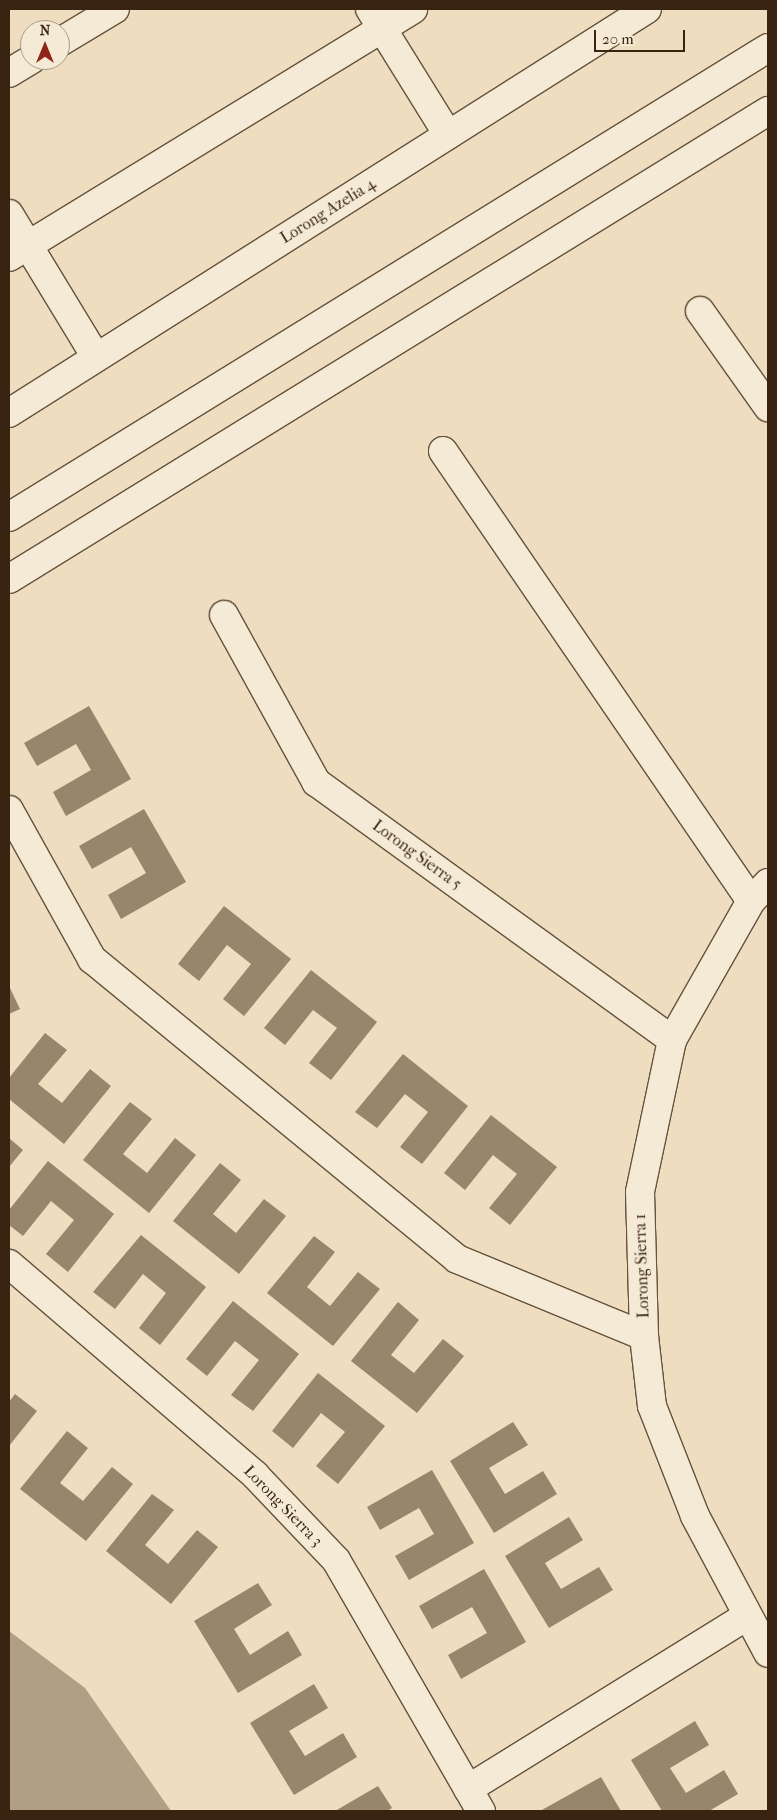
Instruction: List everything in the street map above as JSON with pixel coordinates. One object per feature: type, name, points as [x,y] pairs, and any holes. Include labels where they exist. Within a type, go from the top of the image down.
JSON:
[{"type":"street","points":[[70,36],[115,9]]},
{"type":"street","points":[[18,251],[376,19],[413,9]]},
{"type":"street","name":"Lorong Azelia 4","points":[[9,413],[647,9]]},
{"type":"street","points":[[376,19],[448,135]]},
{"type":"street","points":[[9,517],[768,48]]},
{"type":"street","points":[[9,74],[20,67]]},
{"type":"street","points":[[9,579],[768,111]]},
{"type":"street","points":[[9,214],[18,251],[96,357]]},
{"type":"street","points":[[700,311],[768,407]]},
{"type":"street","points":[[442,451],[760,892]]},
{"type":"street","name":"Lorong Sierra 5","points":[[224,615],[316,782],[672,1040]]},
{"type":"street","points":[[9,810],[92,958],[457,1259],[644,1336]]},
{"type":"street","name":"Lorong Sierra 1","points":[[760,892],[672,1040],[640,1192],[644,1336],[652,1406],[695,1516],[768,1652]]},
{"type":"street","name":"Lorong Sierra 3","points":[[9,1264],[255,1476],[336,1560],[475,1800]]},
{"type":"street","points":[[475,1800],[747,1616]]},
{"type":"shaded area","points":[[9,1631],[85,1688],[171,1811],[9,1811]]},
{"type":"building","points":[[89,706],[131,779],[66,816],[53,792],[91,770],[76,744],[37,766],[24,743]]},
{"type":"building","points":[[144,809],[186,882],[121,919],[108,895],[146,873],[131,847],[92,869],[79,846]]},
{"type":"building","points":[[224,906],[291,959],[244,1016],[223,999],[251,964],[227,945],[199,981],[178,964]]},
{"type":"building","points":[[311,970],[377,1022],[331,1080],[309,1063],[337,1028],[313,1010],[285,1045],[264,1028]]},
{"type":"building","points":[[9,986],[20,1009],[9,1014]]},
{"type":"building","points":[[45,1033],[67,1050],[38,1084],[62,1103],[90,1069],[111,1086],[64,1144],[9,1099],[9,1078]]},
{"type":"building","points":[[403,1054],[468,1106],[422,1164],[400,1147],[428,1112],[405,1094],[377,1128],[355,1112]]},
{"type":"building","points":[[130,1102],[152,1119],[123,1154],[147,1173],[175,1138],[196,1155],[149,1213],[83,1160]]},
{"type":"building","points":[[491,1115],[557,1167],[510,1225],[489,1208],[517,1174],[493,1155],[465,1190],[444,1173]]},
{"type":"building","points":[[9,1138],[23,1150],[9,1167]]},
{"type":"building","points":[[48,1161],[114,1214],[68,1272],[46,1254],[74,1220],[51,1201],[23,1236],[9,1225],[9,1210]]},
{"type":"building","points":[[220,1163],[241,1180],[213,1214],[236,1233],[264,1199],[286,1216],[239,1274],[173,1221]]},
{"type":"building","points":[[141,1235],[206,1287],[160,1345],[139,1328],[166,1293],[143,1274],[115,1309],[93,1292]]},
{"type":"building","points":[[314,1236],[335,1252],[307,1287],[330,1306],[358,1272],[380,1289],[333,1346],[267,1293]]},
{"type":"building","points":[[233,1301],[299,1354],[253,1411],[231,1395],[259,1360],[235,1341],[207,1376],[186,1359]]},
{"type":"building","points":[[398,1302],[419,1320],[391,1355],[414,1373],[443,1339],[464,1356],[417,1413],[351,1361]]},
{"type":"building","points":[[318,1373],[385,1426],[338,1484],[316,1466],[345,1432],[321,1413],[293,1448],[272,1431]]},
{"type":"building","points":[[15,1394],[37,1411],[9,1446],[9,1402]]},
{"type":"building","points":[[513,1422],[528,1445],[489,1468],[505,1494],[543,1471],[557,1494],[494,1533],[450,1461]]},
{"type":"building","points":[[67,1431],[88,1448],[60,1483],[83,1501],[112,1467],[133,1484],[86,1541],[20,1489]]},
{"type":"building","points":[[432,1470],[474,1543],[409,1580],[395,1556],[434,1534],[419,1508],[380,1530],[367,1507]]},
{"type":"building","points":[[152,1494],[174,1510],[145,1545],[168,1564],[197,1530],[218,1547],[171,1604],[106,1551]]},
{"type":"building","points":[[569,1517],[583,1540],[545,1563],[561,1589],[599,1567],[613,1590],[549,1628],[505,1556]]},
{"type":"building","points":[[484,1569],[526,1642],[461,1679],[448,1655],[487,1633],[472,1607],[432,1629],[419,1606]]},
{"type":"building","points":[[258,1583],[272,1605],[234,1629],[250,1655],[288,1631],[302,1655],[238,1693],[194,1621]]},
{"type":"building","points":[[314,1684],[328,1708],[289,1731],[305,1756],[343,1733],[357,1757],[294,1795],[250,1723]]},
{"type":"building","points":[[695,1721],[709,1745],[670,1768],[686,1793],[724,1770],[738,1794],[709,1811],[662,1811],[631,1760]]},
{"type":"building","points":[[601,1777],[621,1811],[540,1811]]},
{"type":"building","points":[[378,1786],[392,1808],[387,1811],[335,1811]]}]
